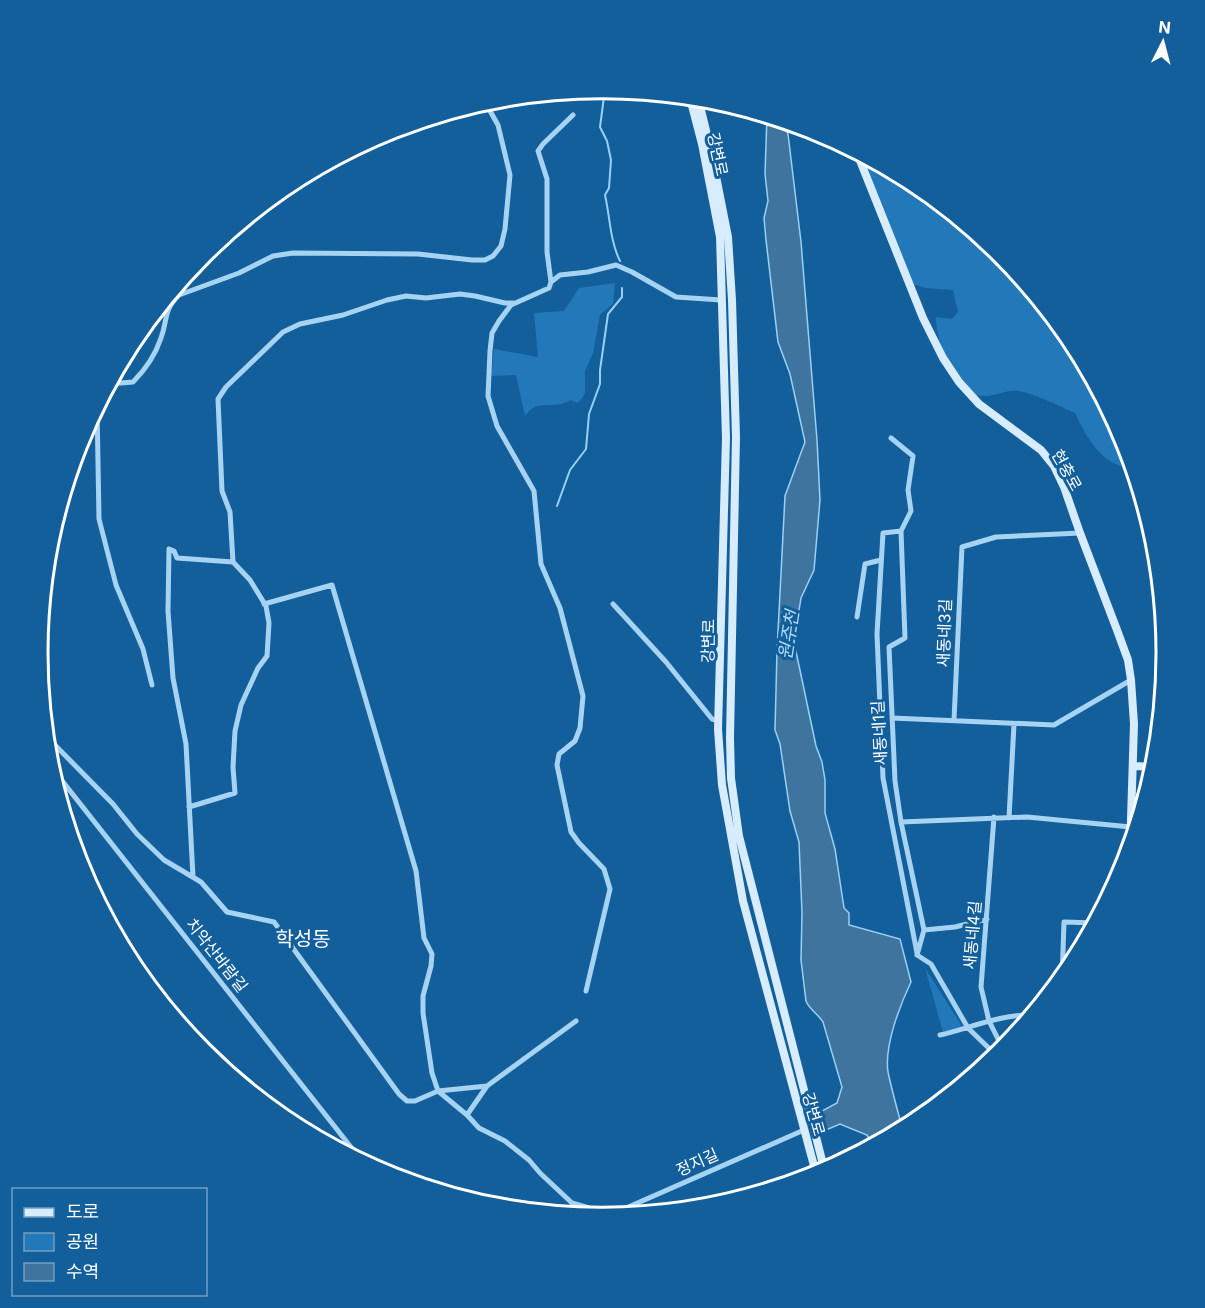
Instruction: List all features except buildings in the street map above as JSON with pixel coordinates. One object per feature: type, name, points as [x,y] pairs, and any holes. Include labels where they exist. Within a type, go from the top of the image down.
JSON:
[{"type":"street","name":"강변로","points":[[692,107],[720,237],[726,438],[719,721],[722,784],[742,901],[814,1166]]},
{"type":"street","name":"강변로","points":[[701,108],[728,237],[732,300],[736,437],[731,778],[739,836],[822,1163]]},
{"type":"street","points":[[181,294],[239,273],[273,256],[327,252],[418,254],[485,260],[493,256],[501,246],[510,175],[498,125],[490,111]]},
{"type":"street","points":[[573,115],[538,151],[547,179],[547,252],[551,282],[549,288],[511,304],[492,333],[488,396],[497,426],[534,491],[541,564],[560,608],[583,696],[580,728],[575,741],[559,754],[556,765],[571,832],[604,869],[610,889],[586,991]]},
{"type":"street","name":"현충로","points":[[861,164],[923,318],[943,358],[959,382],[979,404],[1041,450],[1064,487],[1128,660],[1134,724],[1131,821]]},
{"type":"street","points":[[551,282],[560,275],[588,272],[616,265],[676,297],[732,300]]},
{"type":"street","points":[[189,807],[235,793],[233,767],[235,731],[241,705],[258,668],[267,656],[269,623],[264,604],[250,580],[233,562],[230,512],[222,490],[218,399],[226,387],[283,332],[300,324],[344,315],[387,300],[406,297],[447,297],[460,294],[505,303],[518,302]]},
{"type":"street","points":[[119,383],[133,382],[150,364],[163,335],[168,310]]},
{"type":"street","points":[[97,426],[99,519],[116,585],[143,649],[152,685]]},
{"type":"street","name":"새동네1길","points":[[891,438],[913,456],[908,490],[910,511],[901,531],[905,638],[889,647],[895,781],[900,822],[924,930],[918,955]]},
{"type":"street","points":[[901,531],[883,533],[877,634],[883,778],[918,955],[931,964],[968,1028],[991,1050]]},
{"type":"street","name":"새동네3길","points":[[954,720],[962,547],[996,537],[1080,533]]},
{"type":"street","points":[[193,877],[186,744],[172,667],[168,611],[169,549],[174,550],[177,558],[233,562]]},
{"type":"street","points":[[857,617],[865,564],[881,561]]},
{"type":"street","points":[[264,604],[332,585],[416,871],[424,938],[432,954],[423,996],[423,1013],[432,1072],[438,1091],[479,1128],[505,1141],[529,1160],[572,1203],[588,1208]]},
{"type":"street","points":[[613,604],[666,662],[712,719],[719,721]]},
{"type":"street","points":[[892,718],[1054,725],[1131,680]]},
{"type":"street","points":[[1009,818],[1014,724]]},
{"type":"street","points":[[56,747],[113,804],[150,847],[164,860],[201,882],[227,912],[274,922],[399,1094],[407,1101],[415,1101],[438,1091],[487,1086]]},
{"type":"street","points":[[1133,766],[1145,767]]},
{"type":"street","name":"치악산바람길","points":[[64,783],[352,1148]]},
{"type":"street","name":"새동네4길","points":[[994,817],[981,987],[989,1021],[999,1041]]},
{"type":"street","points":[[900,822],[1027,817],[1130,827]]},
{"type":"street","points":[[924,930],[955,927],[987,919]]},
{"type":"street","points":[[1063,964],[1064,922],[1087,923]]},
{"type":"street","points":[[940,1035],[989,1021],[1023,1015]]},
{"type":"street","points":[[467,1115],[487,1086],[576,1021]]},
{"type":"street","points":[[804,1130],[813,1126]]},
{"type":"street","name":"정지길","points":[[627,1207],[804,1130]]},
{"type":"green space","points":[[866,166],[911,193],[940,214],[995,262],[1019,288],[1064,346],[1083,377],[1100,409],[1125,467],[1114,463],[1097,450],[1075,413],[1040,397],[1019,391],[982,396],[972,393],[963,386],[948,365],[937,327],[936,317],[952,319],[958,312],[953,290],[926,288],[912,284],[871,187]]},
{"type":"green space","points":[[615,283],[613,304],[600,315],[593,353],[585,371],[585,393],[581,400],[577,403],[571,400],[558,404],[540,405],[530,410],[525,416],[516,375],[491,376],[494,349],[538,357],[534,313],[564,311],[579,288]]},
{"type":"green space","points":[[925,968],[962,1026],[943,1032]]},
{"type":"water","name":"원주천","points":[[767,125],[786,131],[788,134],[801,242],[817,440],[820,500],[814,570],[801,598],[794,642],[816,746],[822,762],[825,780],[825,813],[835,849],[844,908],[849,913],[849,925],[900,939],[911,982],[894,1026],[887,1062],[901,1121],[870,1140],[867,1135],[840,1124],[826,1130],[820,1112],[837,1103],[842,1087],[823,1022],[806,1001],[801,960],[799,842],[790,811],[780,744],[775,730],[785,496],[805,442],[790,374],[778,342],[764,218],[768,201],[765,174]]},
{"type":"waterway","points":[[604,99],[600,127],[607,141],[611,160],[609,188],[605,195],[612,237],[620,261]]},
{"type":"waterway","points":[[557,506],[570,470],[586,449],[589,414],[600,384],[608,314],[622,297],[622,288]]},
{"type":"district","name":"학성동","points":[[303,939]]}]
